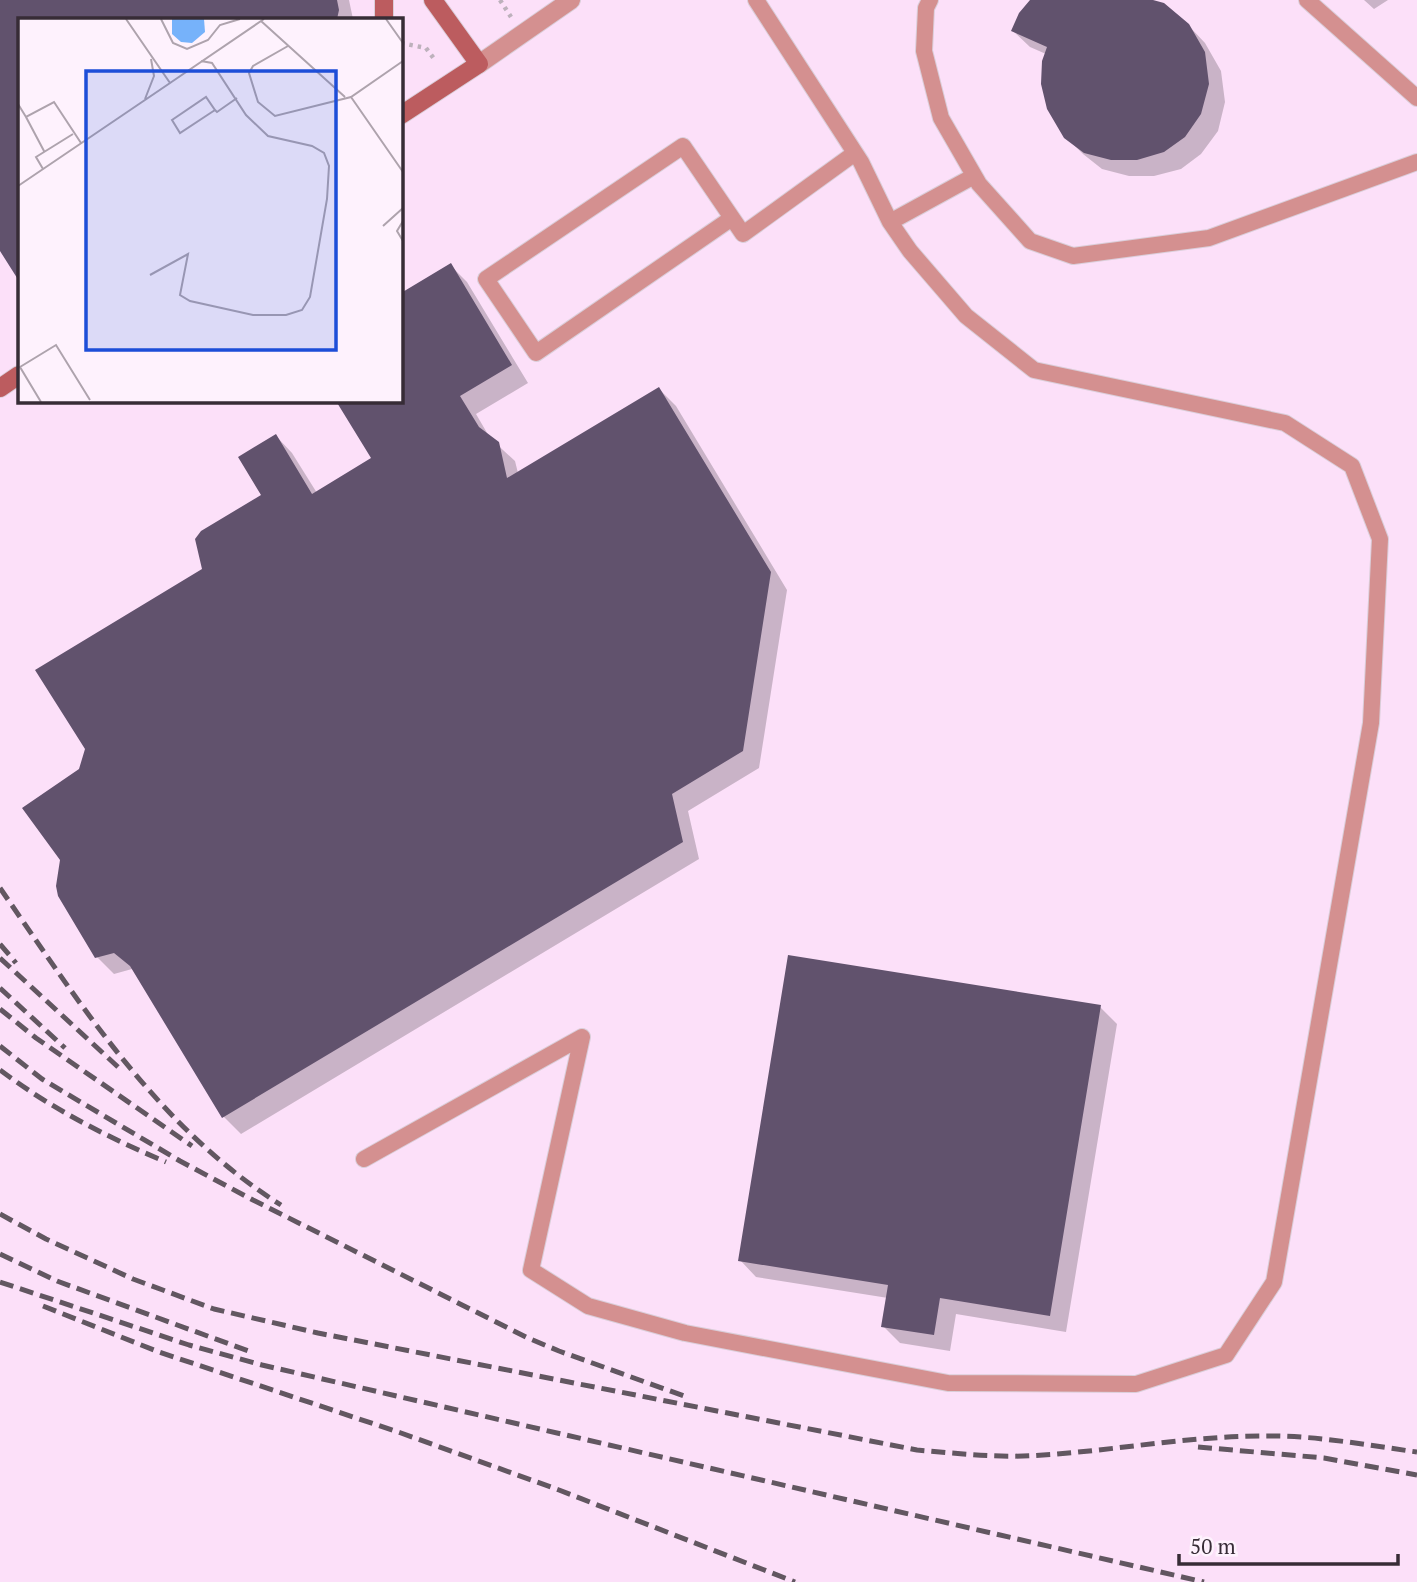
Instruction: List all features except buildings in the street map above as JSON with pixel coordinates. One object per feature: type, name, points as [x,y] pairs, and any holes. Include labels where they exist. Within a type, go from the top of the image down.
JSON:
[{"type":"main road","points":[[384,0],[384,18]]},
{"type":"main road","points":[[402,114],[479,64],[433,0]]},
{"type":"main road","points":[[0,388],[18,376]]},
{"type":"street","points":[[479,64],[571,0]]},
{"type":"lane","points":[[364,1159],[582,1037],[531,1270],[588,1306],[685,1333],[948,1383],[1136,1384],[1226,1355],[1275,1282],[1371,723],[1380,539],[1352,466],[1285,423],[1034,370],[966,316],[910,251],[890,222],[855,153],[755,0]]},
{"type":"lane","points":[[930,0],[926,8],[924,51],[941,118],[974,176],[1030,241],[1073,256],[1209,238],[1417,162]]},
{"type":"lane","points":[[1307,0],[1417,97]]},
{"type":"lane","points":[[732,218],[536,353],[486,279],[683,146],[743,234],[855,153]]},
{"type":"lane","points":[[890,222],[974,176]]},
{"type":"path","points":[[426,48],[437,40]]},
{"type":"path","points":[[402,43],[426,48],[435,60]]},
{"type":"shaded area","points":[[0,0],[1417,0],[1417,1582],[0,1582]]},
{"type":"railway","points":[[0,888],[92,1019],[159,1102],[237,1174],[281,1205]]},
{"type":"railway","points":[[0,944],[16,963]]},
{"type":"railway","points":[[0,958],[118,1067]]},
{"type":"railway","points":[[0,988],[65,1048]]},
{"type":"railway","points":[[0,1009],[36,1038],[192,1146]]},
{"type":"railway","points":[[0,1046],[42,1079],[180,1161],[253,1200],[528,1338],[684,1396]]},
{"type":"railway","points":[[0,1070],[80,1121],[166,1162]]},
{"type":"railway","points":[[0,1214],[46,1239],[133,1279],[214,1309],[318,1333],[917,1450],[1023,1456],[1203,1439],[1282,1436],[1417,1452]]},
{"type":"railway","points":[[0,1254],[57,1281],[254,1353]]},
{"type":"railway","points":[[0,1282],[189,1345],[262,1365],[1204,1582]]},
{"type":"railway","points":[[43,1306],[159,1352],[401,1433],[559,1490],[795,1582]]},
{"type":"railway","points":[[1198,1447],[1324,1458],[1417,1475]]}]
